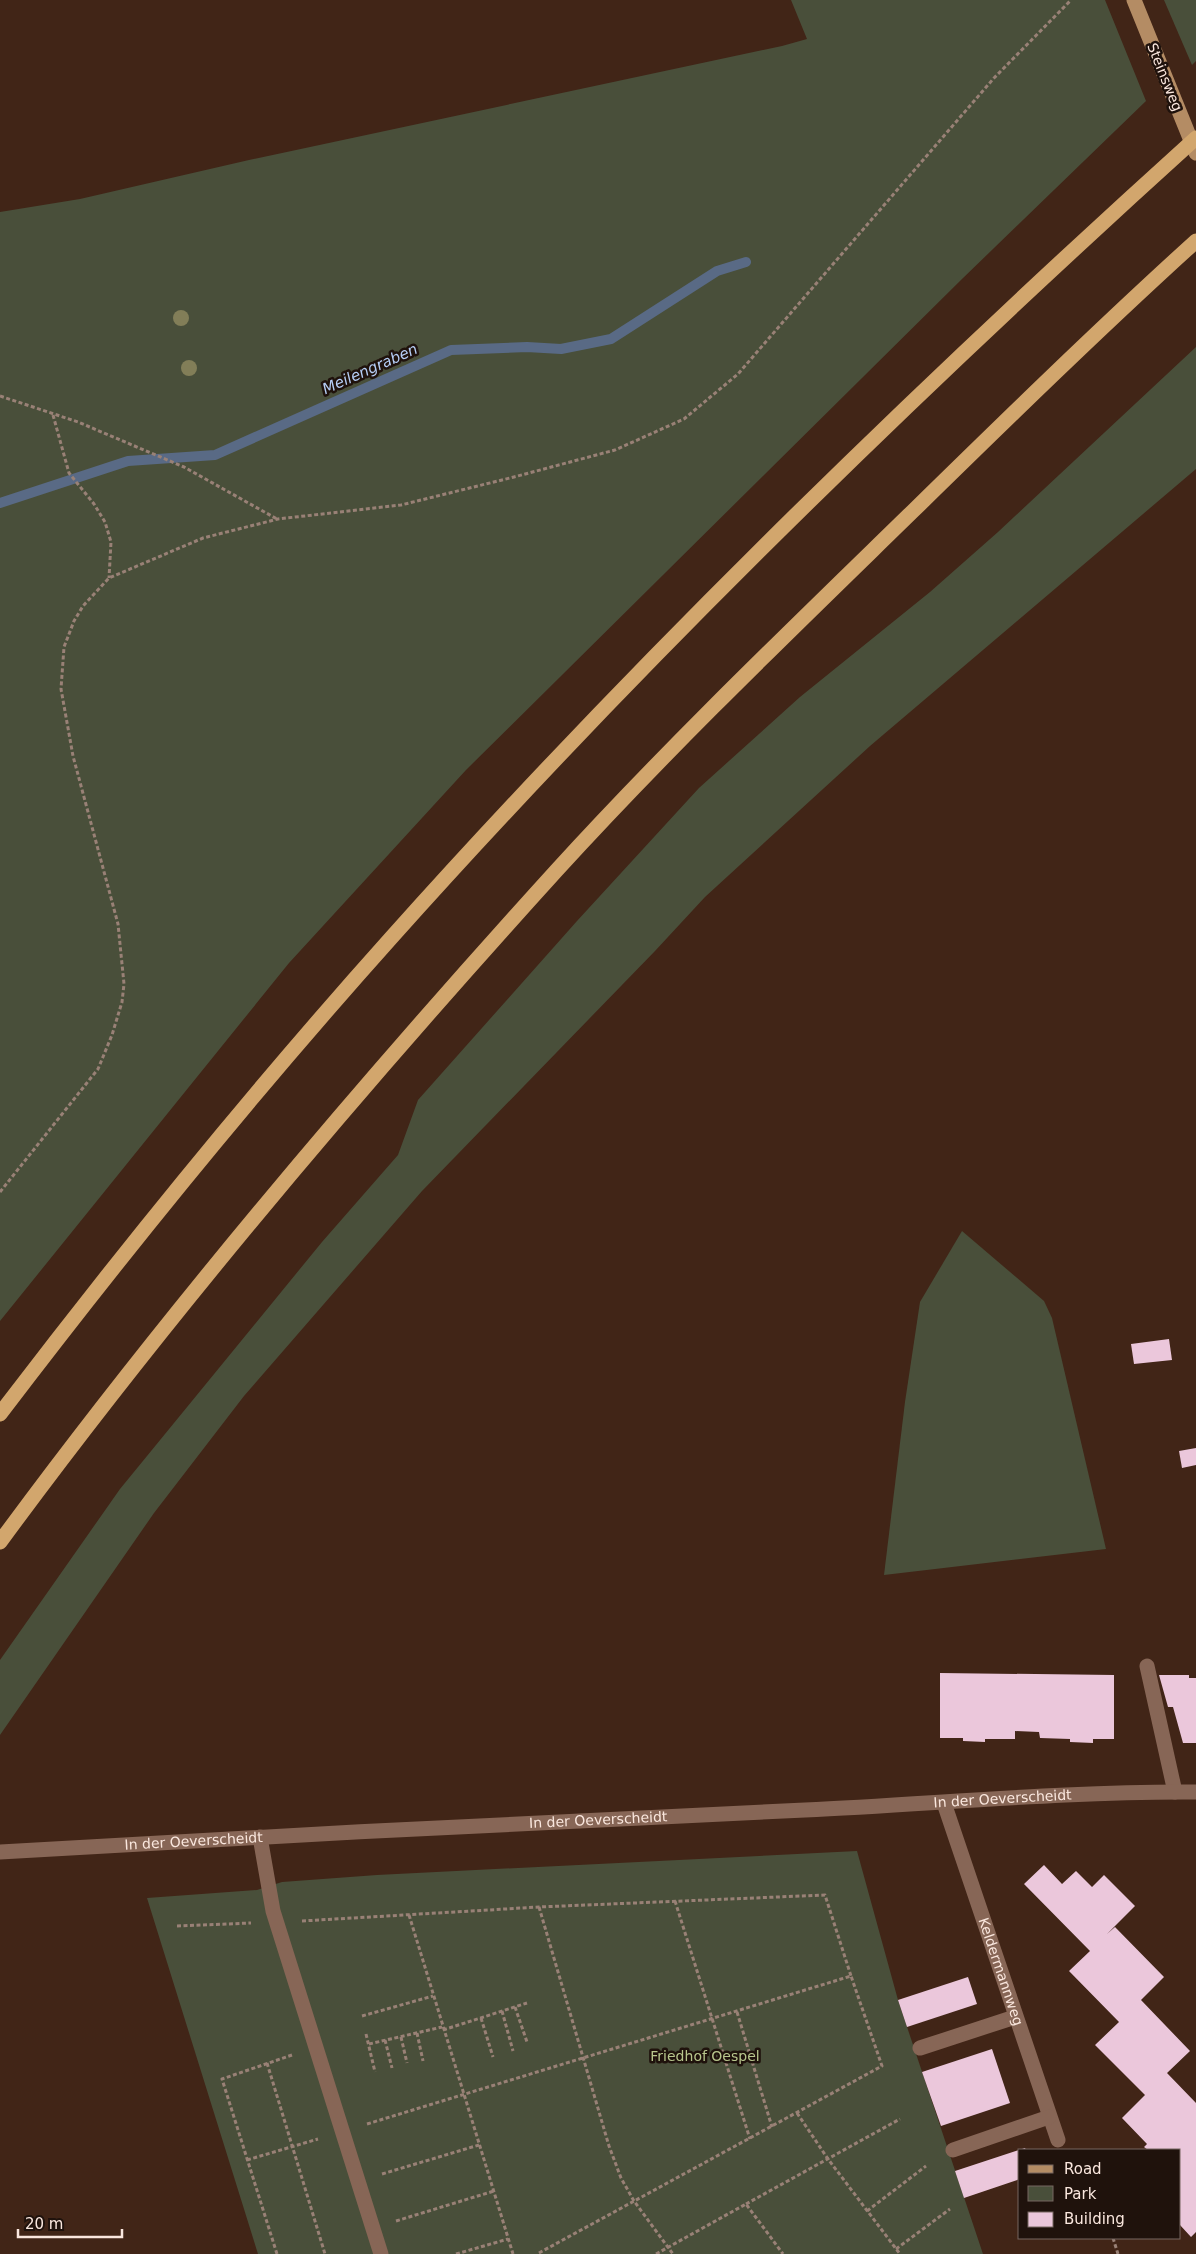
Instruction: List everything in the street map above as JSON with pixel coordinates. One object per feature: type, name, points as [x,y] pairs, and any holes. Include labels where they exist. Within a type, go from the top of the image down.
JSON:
[{"type":"highway","points":[[0,1414],[95,1290],[289,1055],[389,940],[500,818],[607,706],[885,429],[1196,138]]},
{"type":"highway","points":[[0,1542],[163,1329],[257,1213],[352,1102],[558,869],[719,701],[873,549],[1030,397],[1196,241]]},
{"type":"main road","name":"Steinsweg","points":[[1134,0],[1196,154]]},
{"type":"street","points":[[1147,1666],[1175,1792]]},
{"type":"street","name":"In der Oeverscheidt","points":[[0,1852],[260,1837],[944,1803],[1118,1792],[1196,1792]]},
{"type":"street","name":"Keldermannweg","points":[[944,1803],[1058,2140]]},
{"type":"street","points":[[260,1837],[273,1911],[380,2254]]},
{"type":"street","points":[[920,2048],[1015,2017]]},
{"type":"street","points":[[953,2150],[1049,2117]]},
{"type":"path","points":[[0,1192],[98,1069],[112,1035],[122,1002],[124,984],[118,924],[73,756],[61,689],[64,647],[74,621],[83,606],[109,578],[203,538],[278,519],[401,505],[615,450],[684,419],[738,374],[994,78],[1071,0]]},
{"type":"path","points":[[0,396],[78,422],[184,467],[278,519]]},
{"type":"path","points":[[52,414],[69,473],[94,504],[105,522],[111,542],[109,578]]},
{"type":"path","points":[[177,1926],[539,1907],[825,1896],[882,2066],[537,2254]]},
{"type":"path","points":[[675,1901],[714,2019],[750,2139]]},
{"type":"path","points":[[539,1907],[609,2146],[621,2178],[634,2201],[673,2254]]},
{"type":"path","points":[[409,1915],[513,2254]]},
{"type":"path","points":[[247,2160],[851,1976]]},
{"type":"path","points":[[362,2016],[433,1996]]},
{"type":"path","points":[[368,2044],[443,2029],[527,2003]]},
{"type":"path","points":[[515,2007],[528,2042]]},
{"type":"path","points":[[502,2011],[514,2051]]},
{"type":"path","points":[[737,2012],[772,2127]]},
{"type":"path","points":[[481,2018],[493,2057]]},
{"type":"path","points":[[417,2033],[423,2061]]},
{"type":"path","points":[[366,2034],[376,2072]]},
{"type":"path","points":[[401,2036],[407,2063]]},
{"type":"path","points":[[386,2040],[392,2068]]},
{"type":"path","points":[[277,2254],[222,2079],[316,2047]]},
{"type":"path","points":[[267,2064],[325,2254]]},
{"type":"path","points":[[797,2113],[828,2159],[900,2254]]},
{"type":"path","points":[[656,2254],[900,2119]]},
{"type":"path","points":[[358,2181],[479,2145]]},
{"type":"path","points":[[867,2211],[926,2166]]},
{"type":"path","points":[[372,2228],[494,2191]]},
{"type":"path","points":[[746,2204],[783,2254]]},
{"type":"path","points":[[896,2249],[950,2209]]},
{"type":"path","points":[[456,2254],[508,2239]]},
{"type":"path","points":[[1113,2239],[1118,2254]]},
{"type":"green space","points":[[791,0],[1105,0],[1146,101],[962,279],[466,770],[289,963],[0,1321],[0,212],[80,199],[249,160],[782,46],[807,39]]},
{"type":"green space","points":[[1164,0],[1196,0],[1196,61],[1192,65]]},
{"type":"green space","points":[[1196,347],[1196,469],[870,746],[705,897],[422,1191],[244,1396],[154,1513],[0,1735],[0,1660],[120,1489],[322,1242],[398,1155],[418,1100],[577,921],[699,788],[800,697],[930,592],[998,532]]},
{"type":"green space","points":[[962,1231],[1044,1301],[1052,1318],[1106,1549],[884,1575],[905,1402],[920,1302]]},
{"type":"green space","name":"Friedhof Oespel","points":[[857,1851],[898,2000],[983,2254],[258,2254],[147,1898],[257,1890],[282,1882],[377,1875]]},
{"type":"building","points":[[1169,1339],[1172,1360],[1134,1364],[1131,1344]]},
{"type":"building","points":[[1196,1448],[1196,1465],[1182,1468],[1179,1451]]},
{"type":"building","points":[[940,1673],[1114,1675],[1114,1739],[1093,1739],[1093,1743],[1070,1742],[1070,1739],[1040,1738],[1039,1732],[1015,1731],[1015,1739],[985,1739],[985,1742],[963,1741],[963,1738],[940,1738]]},
{"type":"building","points":[[1159,1675],[1189,1675],[1189,1678],[1196,1678],[1196,1743],[1183,1743],[1173,1707],[1168,1707]]},
{"type":"building","points":[[1044,1865],[1062,1884],[1076,1871],[1092,1887],[1104,1875],[1135,1906],[1107,1934],[1115,1927],[1164,1977],[1141,2000],[1190,2051],[1167,2073],[1196,2103],[1196,2232],[1191,2237],[1181,2226],[1181,2149],[1147,2149],[1144,2147],[1147,2144],[1122,2118],[1145,2095],[1095,2045],[1119,2022],[1069,1971],[1090,1951],[1024,1884]]},
{"type":"building","points":[[968,1977],[977,2004],[907,2027],[898,2000]]},
{"type":"building","points":[[992,2049],[1010,2103],[941,2126],[922,2072]]},
{"type":"building","points":[[1018,2150],[1018,2180],[964,2198],[955,2171]]},
{"type":"waterway","name":"Meilengraben","points":[[0,503],[128,461],[215,455],[451,350],[527,347],[561,349],[611,339],[717,271],[746,262]]}]
